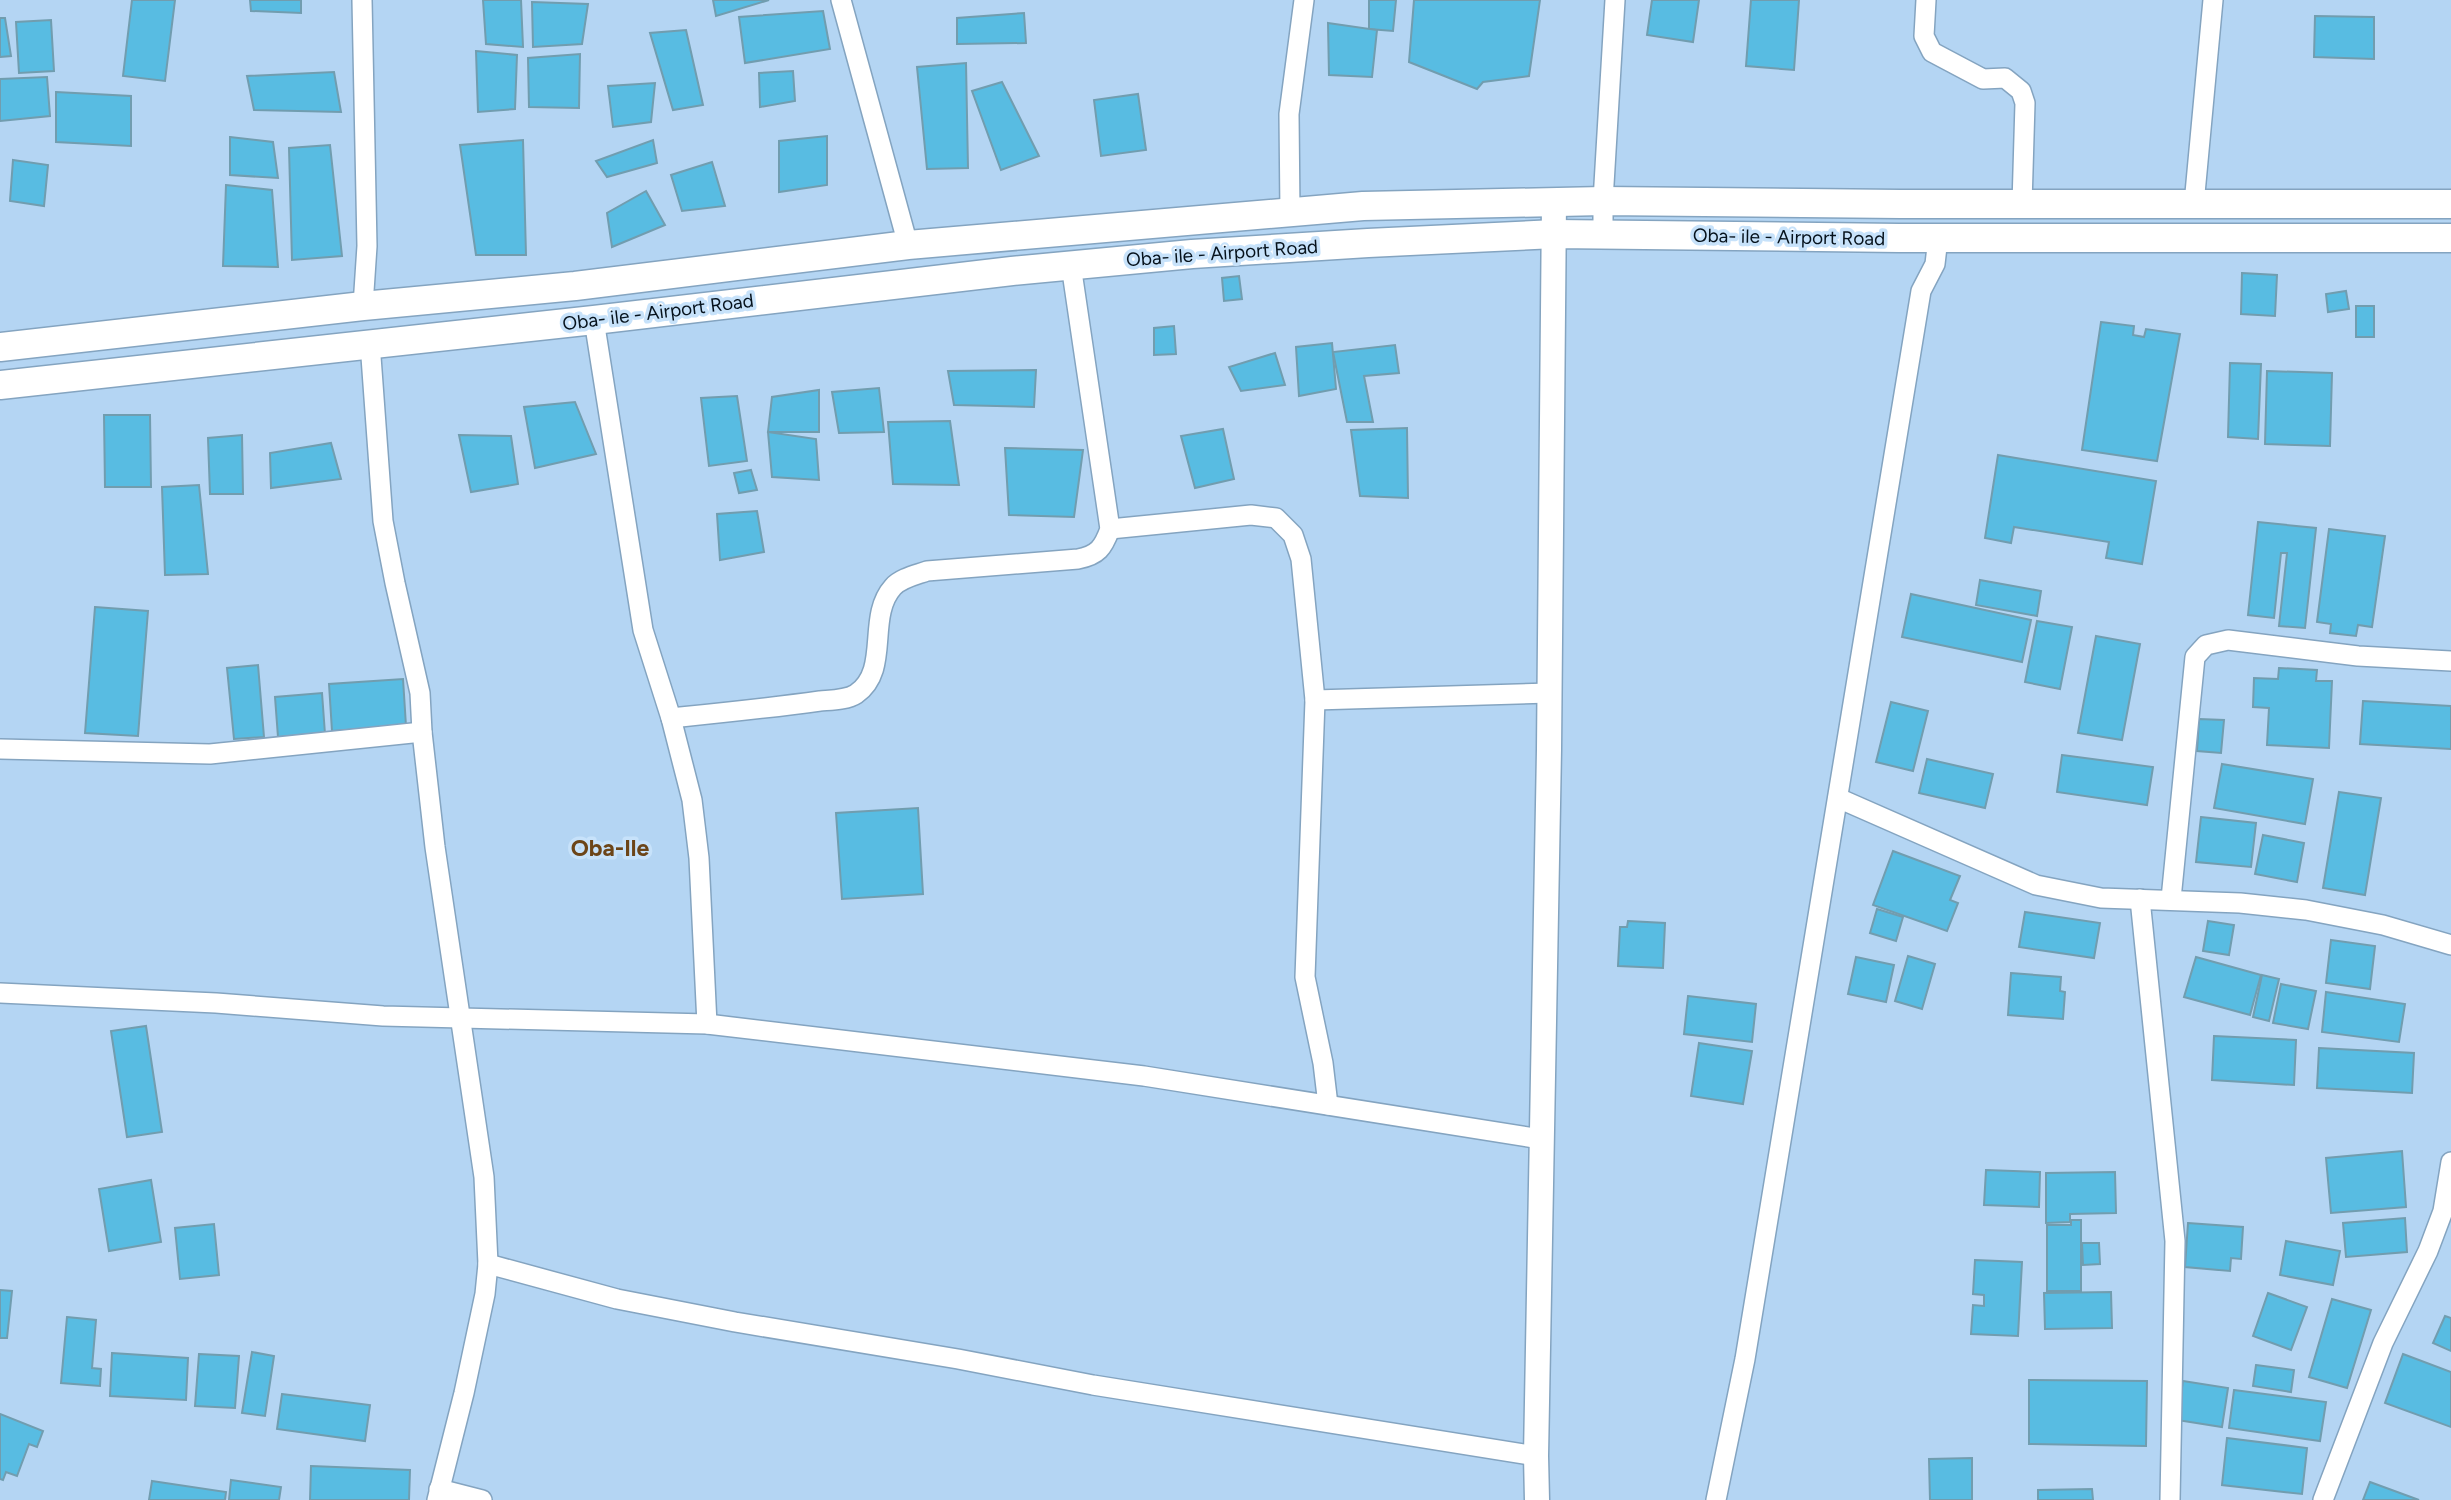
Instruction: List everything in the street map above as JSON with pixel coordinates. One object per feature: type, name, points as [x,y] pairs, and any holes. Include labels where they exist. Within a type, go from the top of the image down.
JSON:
[{"type":"main road","name":"Oba- ile - Airport Road","points":[[0,347],[363,306],[575,286],[908,244],[1363,206],[1603,201],[2451,204]]},
{"type":"main road","points":[[1363,206],[1368,243]]},
{"type":"main road","name":"Oba- ile - Airport Road","points":[[0,385],[594,320],[914,281],[1192,254],[1368,243],[1555,234],[1938,238],[2451,238]]},
{"type":"street","points":[[362,0],[367,246],[363,306]]},
{"type":"street","points":[[841,0],[908,244]]},
{"type":"street","points":[[1290,213],[1289,114],[1304,0]]},
{"type":"street","points":[[1603,234],[1615,0]]},
{"type":"street","points":[[1926,0],[1924,36],[1932,52],[1983,79],[2005,78],[2021,91],[2025,103],[2022,204]]},
{"type":"street","points":[[2194,204],[2213,0]]},
{"type":"street","points":[[1537,1500],[1550,693],[1554,202]]},
{"type":"street","points":[[1716,1500],[1745,1359],[1921,291],[1935,264],[1938,238]]},
{"type":"street","points":[[671,718],[765,709],[853,696],[868,685],[877,653],[878,617],[894,586],[909,577],[927,572],[1092,557],[1103,548],[1110,529],[1072,265]]},
{"type":"street","points":[[594,320],[643,630],[671,718],[692,800],[699,858],[707,1024]]},
{"type":"street","points":[[370,343],[383,521],[420,693],[435,847],[484,1177],[488,1264],[485,1294],[464,1393],[438,1494],[482,1500]]},
{"type":"street","points":[[1110,529],[1251,515],[1276,518],[1293,534],[1301,559],[1315,700],[1305,977],[1321,1053],[1328,1105]]},
{"type":"street","points":[[2171,899],[2194,657],[2206,645],[2228,640],[2358,656],[2451,661]]},
{"type":"street","points":[[1315,700],[1550,693]]},
{"type":"street","points":[[0,749],[210,754],[422,732]]},
{"type":"street","points":[[1838,798],[2036,885],[2101,898],[2171,899],[2306,910],[2383,925],[2451,945]]},
{"type":"street","points":[[2140,899],[2175,1241],[2171,1500]]},
{"type":"street","points":[[0,993],[216,1003],[383,1016],[707,1024],[1144,1076],[1541,1139]]},
{"type":"street","points":[[2323,1500],[2383,1343],[2428,1251],[2443,1211],[2451,1162]]},
{"type":"street","points":[[488,1264],[617,1299],[735,1322],[1093,1385],[1536,1456]]},
{"type":"building","points":[[132,0],[175,0],[165,81],[123,76]]},
{"type":"building","points":[[250,0],[301,0],[301,13],[251,11]]},
{"type":"building","points":[[483,0],[521,0],[523,47],[486,44]]},
{"type":"building","points":[[713,0],[769,0],[716,16]]},
{"type":"building","points":[[1369,0],[1396,0],[1393,31],[1369,29]]},
{"type":"building","points":[[1414,0],[1540,0],[1529,76],[1483,82],[1477,89],[1409,62]]},
{"type":"building","points":[[1652,0],[1699,0],[1693,42],[1647,35]]},
{"type":"building","points":[[1751,0],[1799,0],[1794,70],[1746,66]]},
{"type":"building","points":[[532,2],[588,4],[582,44],[533,47]]},
{"type":"building","points":[[823,11],[830,49],[745,63],[739,17]]},
{"type":"building","points":[[1024,13],[1026,43],[957,44],[957,18]]},
{"type":"building","points":[[2315,16],[2374,17],[2374,59],[2314,57]]},
{"type":"building","points":[[0,18],[5,18],[11,56],[0,57]]},
{"type":"building","points":[[51,20],[54,71],[19,73],[16,22]]},
{"type":"building","points":[[1328,23],[1377,30],[1372,77],[1329,75]]},
{"type":"building","points":[[686,30],[703,105],[673,110],[650,33]]},
{"type":"building","points":[[476,51],[517,55],[515,109],[478,112]]},
{"type":"building","points":[[580,54],[579,108],[529,107],[528,58]]},
{"type":"building","points":[[966,63],[968,168],[927,169],[917,67]]},
{"type":"building","points":[[793,71],[795,101],[760,107],[759,73]]},
{"type":"building","points":[[334,72],[341,112],[254,110],[247,76]]},
{"type":"building","points":[[47,77],[50,116],[0,121],[0,79]]},
{"type":"building","points":[[1002,82],[1039,156],[1001,170],[972,91]]},
{"type":"building","points":[[655,83],[651,122],[613,127],[608,86]]},
{"type":"building","points":[[56,92],[131,96],[131,146],[56,142]]},
{"type":"building","points":[[1138,94],[1146,150],[1101,156],[1094,100]]},
{"type":"building","points":[[827,136],[827,185],[779,192],[779,141]]},
{"type":"building","points":[[230,137],[273,142],[278,178],[230,175]]},
{"type":"building","points":[[523,140],[526,255],[476,255],[460,145]]},
{"type":"building","points":[[653,140],[657,163],[607,177],[596,161]]},
{"type":"building","points":[[330,145],[342,256],[292,260],[289,148]]},
{"type":"building","points":[[13,160],[48,165],[44,206],[10,201]]},
{"type":"building","points":[[712,162],[725,206],[682,211],[671,175]]},
{"type":"building","points":[[226,185],[272,190],[278,267],[223,266]]},
{"type":"building","points":[[646,191],[665,225],[612,247],[607,213]]},
{"type":"building","points":[[2242,273],[2277,275],[2275,316],[2241,314]]},
{"type":"building","points":[[1239,276],[1242,299],[1224,301],[1222,278]]},
{"type":"building","points":[[2346,291],[2349,309],[2328,312],[2326,294]]},
{"type":"building","points":[[2356,306],[2374,306],[2374,337],[2356,337]]},
{"type":"building","points":[[2101,322],[2134,326],[2133,335],[2144,337],[2146,329],[2180,334],[2157,461],[2082,450]]},
{"type":"building","points":[[1174,326],[1176,354],[1154,355],[1154,328]]},
{"type":"building","points":[[1332,343],[1336,389],[1299,396],[1296,347]]},
{"type":"building","points":[[1395,345],[1399,373],[1364,376],[1373,422],[1347,422],[1333,352]]},
{"type":"building","points":[[1275,353],[1285,385],[1241,391],[1229,367]]},
{"type":"building","points":[[2230,363],[2261,364],[2258,439],[2228,437]]},
{"type":"building","points":[[1036,370],[1034,407],[954,405],[948,371]]},
{"type":"building","points":[[2267,371],[2332,373],[2330,446],[2265,444]]},
{"type":"building","points":[[879,388],[884,432],[839,433],[832,392]]},
{"type":"building","points":[[819,390],[819,432],[768,432],[772,397]]},
{"type":"building","points":[[737,396],[747,461],[709,466],[701,398]]},
{"type":"building","points":[[575,402],[596,454],[535,468],[524,407]]},
{"type":"building","points":[[104,415],[150,415],[151,487],[105,487]]},
{"type":"building","points":[[950,421],[959,485],[893,484],[888,422]]},
{"type":"building","points":[[1407,428],[1408,498],[1360,496],[1351,430]]},
{"type":"building","points":[[1223,429],[1234,479],[1195,488],[1181,436]]},
{"type":"building","points":[[768,432],[816,439],[819,480],[772,477]]},
{"type":"building","points":[[242,435],[243,494],[210,494],[208,438]]},
{"type":"building","points":[[459,435],[511,436],[518,484],[471,492]]},
{"type":"building","points":[[331,443],[341,479],[271,488],[270,453]]},
{"type":"building","points":[[1005,448],[1083,450],[1074,517],[1009,515]]},
{"type":"building","points":[[1998,455],[2156,481],[2142,564],[2106,558],[2109,542],[2014,527],[2011,543],[1985,538]]},
{"type":"building","points":[[751,470],[757,490],[739,493],[734,473]]},
{"type":"building","points":[[199,485],[208,574],[165,575],[162,487]]},
{"type":"building","points":[[757,511],[764,552],[720,560],[717,514]]},
{"type":"building","points":[[2258,522],[2316,528],[2305,628],[2279,626],[2287,553],[2281,553],[2274,618],[2248,615]]},
{"type":"building","points":[[2329,529],[2385,536],[2372,627],[2358,625],[2356,636],[2330,633],[2331,624],[2317,622]]},
{"type":"building","points":[[1980,580],[2041,591],[2037,616],[1976,605]]},
{"type":"building","points":[[1911,594],[2031,620],[2022,662],[1902,637]]},
{"type":"building","points":[[95,607],[148,611],[138,736],[85,733]]},
{"type":"building","points":[[2037,621],[2072,627],[2060,689],[2025,682]]},
{"type":"building","points":[[2096,636],[2140,644],[2122,740],[2078,733]]},
{"type":"building","points":[[258,665],[264,737],[234,739],[227,668]]},
{"type":"building","points":[[2279,668],[2317,670],[2316,681],[2332,681],[2329,748],[2267,745],[2269,708],[2253,707],[2254,678],[2278,679]]},
{"type":"building","points":[[403,679],[406,726],[332,731],[329,684]]},
{"type":"building","points":[[322,693],[325,734],[278,737],[275,697]]},
{"type":"building","points":[[2363,701],[2451,706],[2451,749],[2360,744]]},
{"type":"building","points":[[1891,702],[1928,711],[1913,771],[1876,762]]},
{"type":"building","points":[[2199,719],[2224,720],[2221,753],[2197,751]]},
{"type":"building","points":[[2062,755],[2153,767],[2147,805],[2057,792]]},
{"type":"building","points":[[1927,759],[1993,774],[1985,808],[1919,793]]},
{"type":"building","points":[[2222,764],[2313,779],[2305,824],[2214,808]]},
{"type":"building","points":[[2339,792],[2381,798],[2365,895],[2323,888]]},
{"type":"building","points":[[918,808],[923,894],[842,899],[836,813]]},
{"type":"building","points":[[2201,817],[2256,823],[2251,867],[2196,862]]},
{"type":"building","points":[[2263,835],[2304,843],[2297,882],[2255,874]]},
{"type":"building","points":[[1893,851],[1960,876],[1950,900],[1958,903],[1947,931],[1873,905]]},
{"type":"building","points":[[1877,909],[1903,917],[1896,941],[1870,933]]},
{"type":"building","points":[[2025,912],[2100,923],[2094,958],[2019,947]]},
{"type":"building","points":[[1628,921],[1665,923],[1663,968],[1618,966],[1620,927],[1627,927]]},
{"type":"building","points":[[2208,921],[2234,925],[2229,955],[2203,951]]},
{"type":"building","points":[[2331,940],[2375,946],[2370,989],[2326,983]]},
{"type":"building","points":[[1908,956],[1935,964],[1922,1009],[1895,1001]]},
{"type":"building","points":[[1856,957],[1894,965],[1886,1002],[1848,994]]},
{"type":"building","points":[[2196,957],[2261,975],[2250,1015],[2184,997]]},
{"type":"building","points":[[2011,973],[2061,977],[2060,991],[2065,992],[2063,1019],[2008,1015]]},
{"type":"building","points":[[2262,975],[2279,979],[2269,1021],[2253,1017]]},
{"type":"building","points":[[2281,984],[2316,991],[2308,1029],[2273,1023]]},
{"type":"building","points":[[2326,992],[2405,1004],[2399,1042],[2322,1032]]},
{"type":"building","points":[[1688,996],[1756,1004],[1752,1042],[1684,1034]]},
{"type":"building","points":[[146,1026],[162,1132],[127,1137],[111,1031]]},
{"type":"building","points":[[2214,1036],[2296,1040],[2294,1085],[2212,1080]]},
{"type":"building","points":[[1699,1043],[1752,1051],[1743,1104],[1691,1096]]},
{"type":"building","points":[[2319,1048],[2414,1053],[2412,1093],[2317,1088]]},
{"type":"building","points":[[2402,1151],[2406,1207],[2331,1213],[2326,1158]]},
{"type":"building","points":[[1986,1170],[2040,1172],[2039,1207],[1984,1205]]},
{"type":"building","points":[[2115,1172],[2116,1213],[2070,1214],[2070,1222],[2046,1223],[2046,1173]]},
{"type":"building","points":[[151,1180],[161,1242],[109,1251],[99,1189]]},
{"type":"building","points":[[2405,1218],[2407,1252],[2346,1257],[2343,1223]]},
{"type":"building","points":[[2071,1220],[2081,1220],[2081,1291],[2047,1291],[2047,1225],[2071,1225]]},
{"type":"building","points":[[2188,1223],[2243,1227],[2241,1259],[2231,1258],[2230,1271],[2185,1267]]},
{"type":"building","points":[[214,1224],[219,1275],[180,1279],[175,1228]]},
{"type":"building","points":[[2286,1241],[2340,1251],[2333,1285],[2280,1275]]},
{"type":"building","points":[[2082,1243],[2099,1243],[2100,1264],[2083,1265]]},
{"type":"building","points":[[1975,1260],[2022,1262],[2018,1336],[1971,1334],[1973,1305],[1984,1306],[1984,1295],[1973,1294]]},
{"type":"building","points":[[0,1290],[12,1291],[7,1338],[0,1338]]},
{"type":"building","points":[[2111,1292],[2112,1328],[2045,1329],[2044,1293]]},
{"type":"building","points":[[2268,1293],[2307,1307],[2291,1350],[2253,1336]]},
{"type":"building","points":[[2332,1299],[2371,1310],[2347,1388],[2309,1377]]},
{"type":"building","points":[[2445,1316],[2451,1318],[2451,1351],[2433,1343]]},
{"type":"building","points":[[67,1317],[96,1320],[92,1368],[101,1369],[100,1386],[61,1383]]},
{"type":"building","points":[[252,1352],[274,1356],[265,1416],[242,1413]]},
{"type":"building","points":[[112,1353],[188,1358],[186,1400],[110,1396]]},
{"type":"building","points":[[199,1354],[239,1356],[235,1408],[195,1406]]},
{"type":"building","points":[[2403,1354],[2451,1372],[2451,1427],[2385,1403]]},
{"type":"building","points":[[2256,1365],[2294,1370],[2291,1392],[2253,1386]]},
{"type":"building","points":[[2029,1380],[2147,1381],[2146,1446],[2029,1444]]},
{"type":"building","points":[[2183,1381],[2228,1388],[2222,1427],[2177,1420]]},
{"type":"building","points":[[2234,1390],[2326,1402],[2320,1441],[2229,1428]]},
{"type":"building","points":[[282,1394],[370,1405],[365,1441],[277,1429]]},
{"type":"building","points":[[0,1414],[43,1431],[37,1447],[29,1444],[17,1476],[6,1472],[3,1480],[0,1479]]},
{"type":"building","points":[[2227,1438],[2307,1448],[2302,1494],[2222,1485]]},
{"type":"building","points":[[1972,1458],[1972,1500],[1930,1500],[1929,1459]]},
{"type":"building","points":[[311,1466],[410,1470],[409,1500],[310,1500]]},
{"type":"building","points":[[231,1480],[281,1487],[279,1500],[229,1500]]},
{"type":"building","points":[[152,1481],[226,1492],[225,1500],[149,1500]]},
{"type":"building","points":[[2370,1482],[2419,1500],[2363,1500]]},
{"type":"building","points":[[2092,1489],[2093,1500],[2038,1500],[2038,1490]]},
{"type":"district","name":"Oba-Ile","points":[[610,848]]}]
